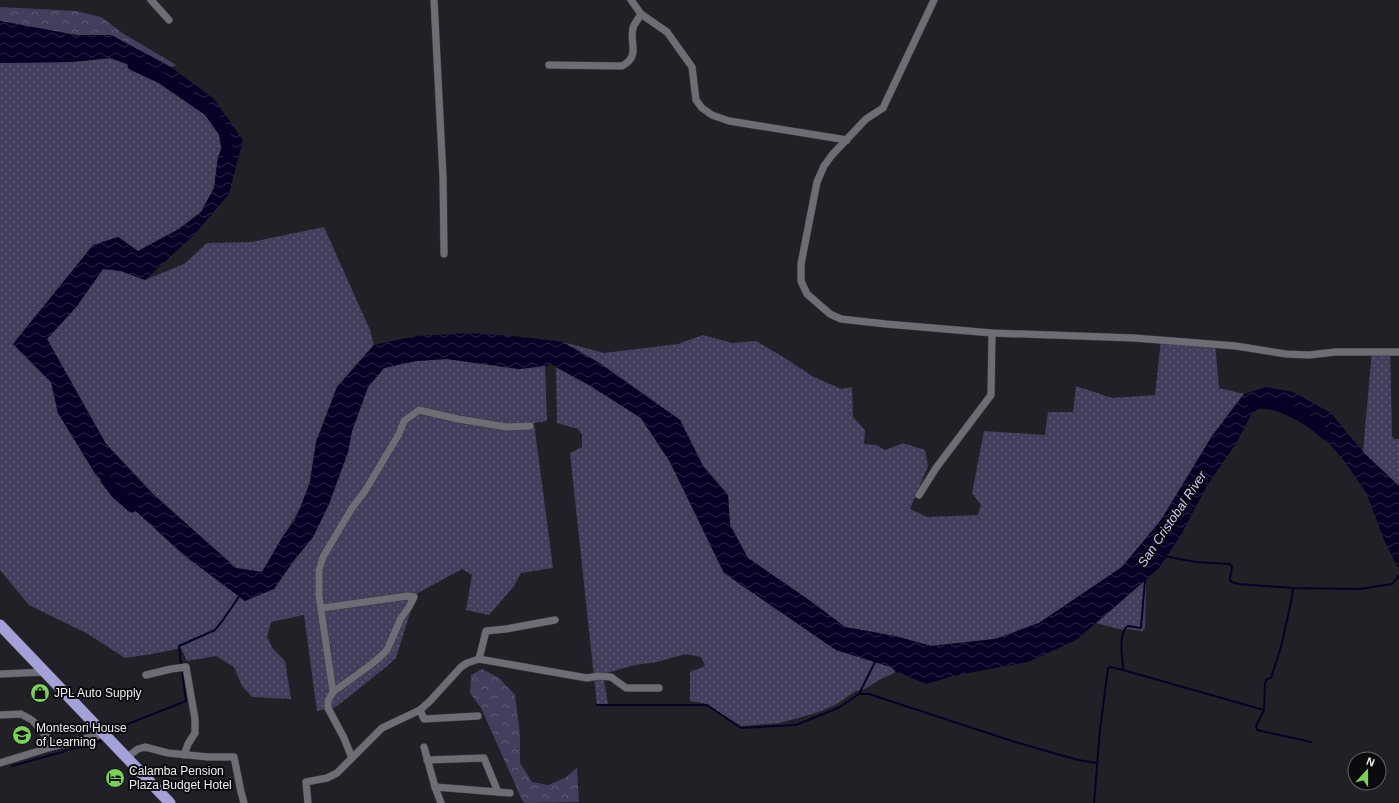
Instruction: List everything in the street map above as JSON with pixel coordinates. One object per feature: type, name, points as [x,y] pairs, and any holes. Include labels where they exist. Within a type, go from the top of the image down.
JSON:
[{"type":"highway","points":[[0,625],[170,803]]},
{"type":"street","points":[[151,0],[169,20]]},
{"type":"street","points":[[434,0],[443,177],[444,254]]},
{"type":"street","points":[[631,0],[641,14],[667,32],[692,67],[696,100],[702,108],[712,115],[729,121],[847,140]]},
{"type":"street","points":[[934,0],[883,108],[866,119],[832,155],[824,166],[817,182],[801,264],[801,281],[807,294],[830,314],[841,319],[992,333],[1134,338],[1236,346],[1286,354],[1309,355],[1335,352],[1399,352]]},
{"type":"street","points":[[549,66],[622,66],[628,63],[632,55],[633,28],[641,14]]},
{"type":"street","points":[[919,495],[936,468],[991,395],[992,333]]},
{"type":"street","points":[[332,692],[322,608],[319,596],[319,570],[323,557],[399,434],[404,421],[420,410],[458,419],[507,427],[530,426]]},
{"type":"street","points":[[322,608],[408,596],[414,597],[401,618],[386,650],[380,657],[332,692],[328,701],[328,708],[344,738],[352,758]]},
{"type":"street","points":[[479,659],[486,631],[555,620]]},
{"type":"street","points":[[308,803],[306,782],[327,778],[336,773],[382,728],[420,710],[461,667],[467,663],[479,659],[587,678],[598,676],[611,677],[626,688],[659,688]]},
{"type":"street","points":[[146,675],[186,667],[196,733],[188,744],[184,755]]},
{"type":"street","points":[[0,674],[45,672]]},
{"type":"street","points":[[420,710],[424,718],[478,716]]},
{"type":"street","points":[[0,715],[21,714],[31,720],[55,746]]},
{"type":"street","points":[[0,763],[55,746],[104,734]]},
{"type":"street","points":[[127,757],[138,749],[145,747],[168,753],[184,755],[234,757],[244,803]]},
{"type":"street","points":[[424,747],[441,803]]},
{"type":"street","points":[[427,760],[484,758],[498,792]]},
{"type":"street","points":[[435,787],[510,792]]},
{"type":"green space","points":[[0,7],[76,11],[101,17],[124,34],[176,65],[171,67],[111,35],[76,35],[0,21]]},
{"type":"green space","points":[[110,58],[170,79],[214,116],[227,135],[218,157],[214,188],[201,212],[179,229],[138,251],[118,237],[53,295],[13,344],[51,382],[58,413],[96,475],[139,514],[245,601],[295,559],[313,537],[329,504],[348,452],[352,431],[368,387],[384,368],[416,361],[447,359],[519,369],[545,366],[547,421],[534,423],[553,568],[521,573],[514,586],[489,615],[466,610],[472,575],[462,569],[416,594],[396,658],[336,707],[317,711],[304,615],[271,622],[267,637],[273,649],[285,661],[291,699],[252,697],[242,686],[234,667],[216,656],[187,661],[181,648],[125,658],[88,634],[29,605],[0,570],[0,63],[72,62]]},
{"type":"green space","points":[[324,227],[370,330],[374,345],[337,387],[316,442],[310,482],[302,505],[262,572],[236,568],[153,494],[106,444],[47,339],[77,306],[103,269],[121,271],[145,280],[184,264],[207,243],[252,242]]},
{"type":"green space","points":[[703,335],[732,343],[756,341],[812,376],[841,389],[852,387],[853,417],[865,430],[864,444],[876,445],[885,450],[903,443],[925,450],[928,466],[910,509],[927,517],[978,515],[981,505],[972,493],[984,431],[1045,435],[1048,412],[1073,412],[1076,386],[1112,398],[1155,395],[1161,339],[1215,343],[1219,388],[1244,394],[1212,436],[1161,520],[1122,567],[1039,623],[995,639],[931,646],[895,636],[845,627],[748,558],[730,525],[728,495],[703,466],[680,420],[601,364],[563,342],[604,353],[678,344]]},
{"type":"green space","points":[[1372,350],[1390,350],[1392,436],[1394,439],[1399,439],[1399,486],[1363,452]]},
{"type":"green space","points":[[556,367],[589,385],[641,418],[670,462],[724,573],[836,650],[891,667],[896,672],[863,690],[856,691],[835,705],[816,713],[780,723],[741,726],[704,703],[690,701],[690,672],[705,666],[701,657],[686,654],[657,662],[635,665],[603,674],[608,705],[597,705],[570,453],[582,447],[582,435],[578,429],[557,423]]},
{"type":"green space","points":[[1146,579],[1145,628],[1142,631],[1127,629],[1123,630],[1096,623]]},
{"type":"green space","points":[[482,669],[499,678],[515,695],[520,735],[520,763],[532,782],[548,785],[565,778],[577,768],[579,802],[525,803],[522,800],[481,708],[470,693],[471,675]]},
{"type":"water","points":[[0,21],[76,35],[111,35],[171,67],[214,99],[243,140],[229,194],[195,234],[145,280],[121,271],[103,269],[77,306],[47,339],[106,444],[153,494],[236,568],[262,572],[283,536],[295,521],[310,482],[316,442],[337,387],[374,345],[416,336],[469,333],[524,337],[563,342],[601,364],[680,420],[703,466],[728,495],[730,525],[748,558],[845,627],[895,636],[931,646],[995,639],[1039,623],[1122,567],[1161,520],[1212,436],[1244,394],[1266,387],[1293,392],[1331,413],[1363,452],[1399,486],[1399,568],[1384,540],[1367,494],[1345,462],[1311,422],[1289,407],[1268,403],[1252,413],[1237,442],[1208,484],[1181,535],[1159,568],[1076,640],[1028,662],[953,676],[927,684],[896,672],[891,667],[836,650],[724,573],[670,462],[641,418],[589,385],[552,365],[519,369],[447,359],[416,361],[384,368],[368,387],[352,431],[348,452],[329,504],[313,537],[295,559],[274,589],[245,601],[185,556],[96,475],[58,413],[51,382],[13,344],[93,245],[118,237],[138,251],[179,229],[201,212],[214,188],[218,157],[227,135],[214,116],[170,79],[110,58],[72,62],[0,63]]},
{"type":"waterway","name":"San Cristobal River","points":[[133,65],[161,78],[209,111],[224,132],[228,153]]},
{"type":"waterway","name":"San Cristobal River","points":[[1253,405],[1261,403],[1271,404],[1291,411],[1311,422],[1325,434]]},
{"type":"waterway","name":"San Cristobal River","points":[[106,480],[116,493],[132,507]]},
{"type":"waterway","points":[[1164,556],[1196,562],[1230,564],[1232,567],[1231,582],[1239,584],[1293,588],[1360,589],[1392,584],[1399,576]]},
{"type":"waterway","points":[[1123,670],[1121,646],[1123,634],[1128,626],[1141,628],[1145,580]]},
{"type":"waterway","points":[[1293,589],[1281,647],[1271,678],[1267,679],[1265,683],[1264,710],[1256,726],[1257,730],[1311,742]]},
{"type":"waterway","points":[[181,664],[179,646],[215,630],[240,595]]},
{"type":"waterway","points":[[597,705],[707,705],[741,728],[796,725],[838,708],[859,694],[876,660]]},
{"type":"waterway","points":[[1094,803],[1100,730],[1108,668],[1111,667],[1123,670],[1264,710]]},
{"type":"waterway","points":[[115,729],[186,701],[182,670]]},
{"type":"waterway","points":[[859,694],[869,694],[1015,742],[1078,760],[1097,763]]},
{"type":"waterway","points":[[12,766],[101,741]]},
{"type":"place","name":"JPL Auto Supply","points":[[40,693]]},
{"type":"place","name":"Montesori House of Learning","points":[[22,735]]},
{"type":"place","name":"Calamba Pension Plaza Budget Hotel","points":[[115,778]]}]
